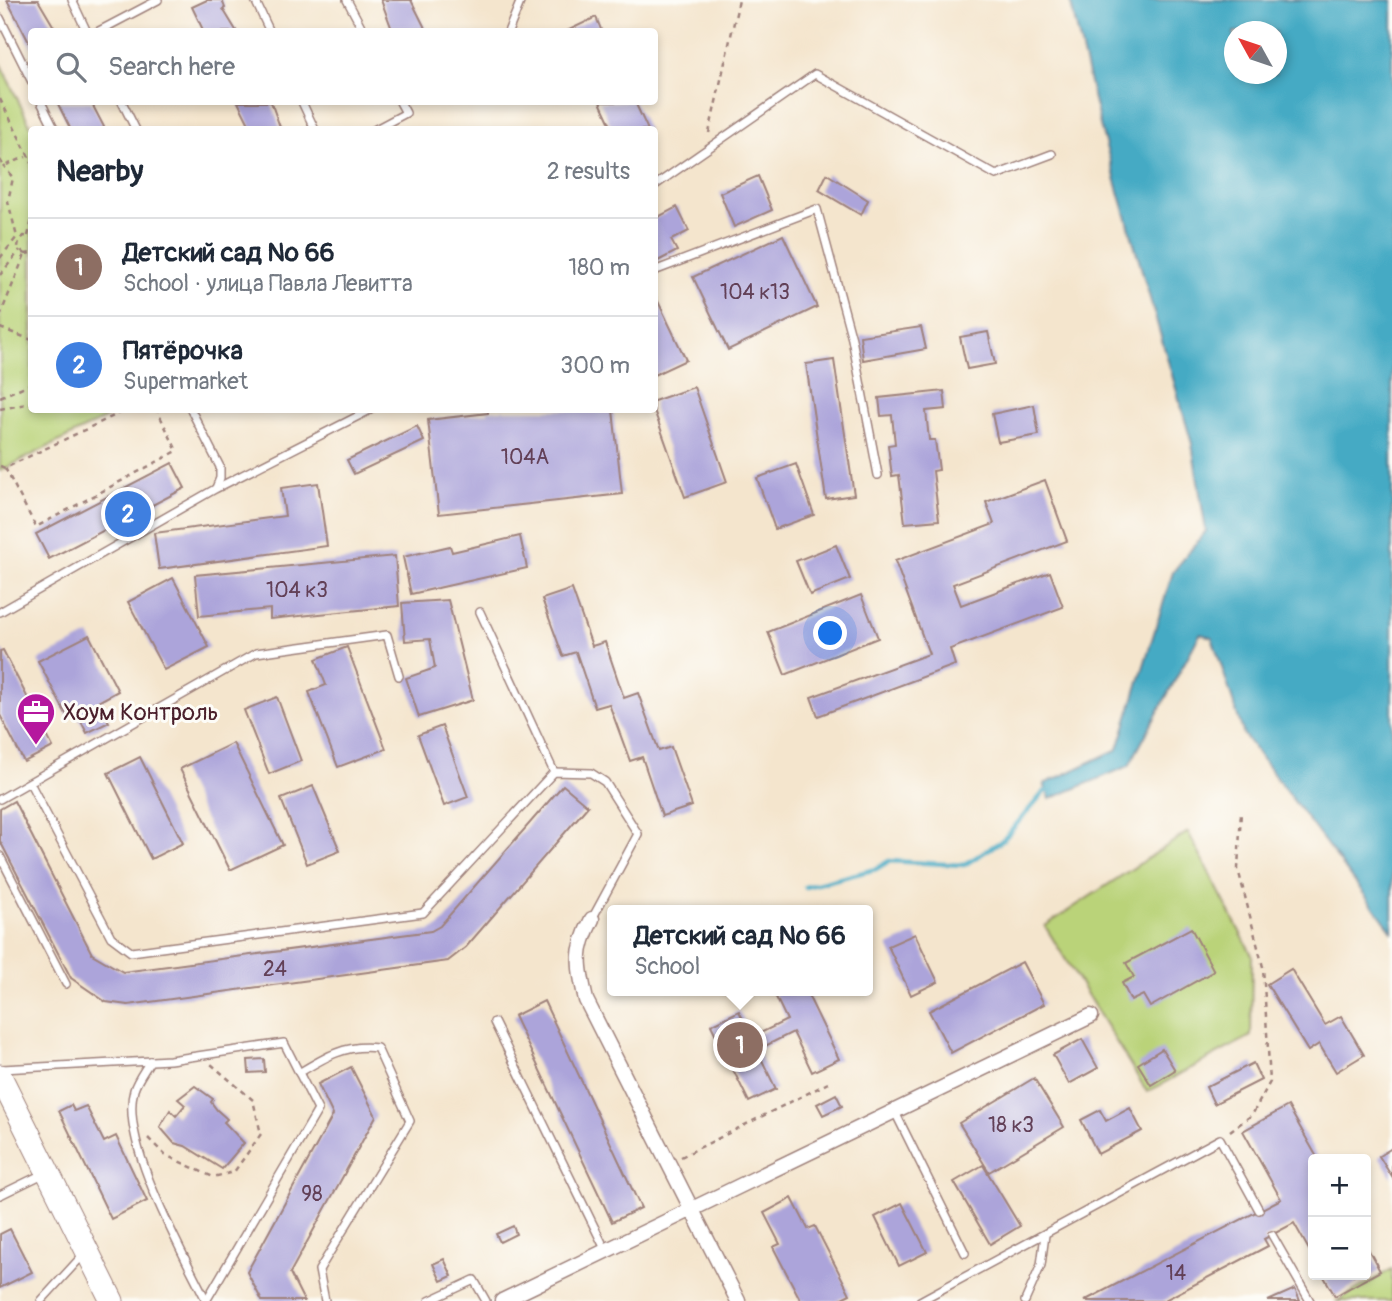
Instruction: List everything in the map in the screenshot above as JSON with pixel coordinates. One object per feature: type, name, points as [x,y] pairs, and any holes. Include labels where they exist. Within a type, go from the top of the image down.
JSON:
[{"type":"main road","points":[[0,1076],[112,1301]]},
{"type":"street","points":[[592,919],[579,944],[580,975],[586,1000],[738,1301]]},
{"type":"street","points":[[502,1301],[530,1295],[606,1251],[1091,1016]]},
{"type":"lane","points":[[72,0],[85,28]]},
{"type":"lane","points":[[105,28],[158,0]]},
{"type":"lane","points":[[256,0],[268,28]]},
{"type":"lane","points":[[348,0],[362,28]]},
{"type":"lane","points":[[510,28],[521,0]]},
{"type":"lane","points":[[0,18],[28,67]]},
{"type":"lane","points":[[658,183],[814,74],[996,176],[1052,153]]},
{"type":"lane","points":[[42,105],[53,126]]},
{"type":"lane","points":[[124,105],[134,126]]},
{"type":"lane","points":[[303,105],[313,126]]},
{"type":"lane","points":[[382,126],[406,113],[402,105]]},
{"type":"lane","points":[[658,269],[817,209],[852,339],[878,475]]},
{"type":"lane","points":[[193,413],[220,467],[220,478],[215,489]]},
{"type":"lane","points":[[0,612],[215,489],[364,413]]},
{"type":"lane","points":[[480,612],[554,772]]},
{"type":"lane","points":[[0,799],[256,653],[387,635],[399,676]]},
{"type":"lane","points":[[30,783],[111,937],[131,952],[423,913],[554,772],[591,773],[605,782],[638,834],[592,919]]},
{"type":"lane","points":[[0,856],[66,984]]},
{"type":"lane","points":[[494,1022],[606,1251]]},
{"type":"lane","points":[[0,1069],[150,1061],[284,1043],[318,1110],[206,1301]]},
{"type":"lane","points":[[299,1073],[337,1051],[360,1046],[377,1048],[410,1121],[319,1270],[325,1301]]},
{"type":"lane","points":[[150,1061],[134,1091],[135,1137],[152,1188],[206,1301]]},
{"type":"lane","points":[[895,1112],[965,1253]]},
{"type":"lane","points":[[920,1301],[1220,1139],[1259,1210]]},
{"type":"lane","points":[[0,1195],[48,1171]]},
{"type":"lane","points":[[1025,1301],[1041,1265],[1045,1235]]},
{"type":"lane","points":[[1272,1235],[1307,1300]]},
{"type":"lane","points":[[41,1301],[87,1251]]},
{"type":"lane","points":[[429,1301],[474,1280],[486,1301]]},
{"type":"path","points":[[705,150],[739,0]]},
{"type":"path","points":[[0,99],[28,156],[4,166]]},
{"type":"path","points":[[0,160],[13,178],[8,201],[17,241],[24,254]]},
{"type":"path","points":[[0,258],[17,241],[28,237]]},
{"type":"path","points":[[0,275],[20,250]]},
{"type":"path","points":[[24,254],[28,254]]},
{"type":"path","points":[[0,316],[24,254]]},
{"type":"path","points":[[0,328],[28,338]]},
{"type":"path","points":[[0,397],[28,385]]},
{"type":"path","points":[[0,403],[0,408],[28,404]]},
{"type":"path","points":[[5,468],[120,413]]},
{"type":"path","points":[[0,466],[5,468],[36,527],[177,451],[158,413]]},
{"type":"path","points":[[1220,1139],[1252,1115],[1270,1082],[1263,967],[1238,869],[1241,811]]},
{"type":"path","points":[[135,1125],[164,1155],[213,1177],[234,1172],[261,1134],[253,1100],[200,1056]]},
{"type":"green space","points":[[0,63],[31,126],[28,126],[28,413],[116,413],[0,471]]},
{"type":"green space","points":[[1188,832],[1252,955],[1251,1036],[1147,1092],[1045,926]]},
{"type":"green space","points":[[1392,1269],[1392,1301],[1337,1301]]},
{"type":"water","points":[[1070,0],[1392,0],[1392,931],[1244,735],[1212,637],[1200,634],[1129,766],[1050,799],[1044,784],[1118,749],[1173,572],[1206,531],[1192,444],[1101,129]]},
{"type":"building","points":[[7,0],[38,0],[55,28],[28,28],[28,40]]},
{"type":"building","points":[[207,0],[222,0],[223,9],[235,28],[202,28],[192,7]]},
{"type":"building","points":[[381,0],[411,0],[425,28],[392,28]]},
{"type":"building","points":[[596,17],[600,28],[573,28]]},
{"type":"building","points":[[58,105],[93,105],[103,126],[69,126]]},
{"type":"building","points":[[240,105],[272,105],[280,126],[250,126]]},
{"type":"building","points":[[601,105],[636,105],[646,126],[611,126]]},
{"type":"building","points":[[827,174],[868,200],[861,215],[819,190]]},
{"type":"building","points":[[758,176],[772,210],[734,227],[720,193]]},
{"type":"building","points":[[677,207],[689,231],[671,240],[677,251],[658,261],[658,217]]},
{"type":"building","points":[[783,235],[817,307],[728,350],[693,277]]},
{"type":"building","points":[[658,301],[686,360],[658,373]]},
{"type":"building","points":[[921,327],[926,349],[863,360],[860,336]]},
{"type":"building","points":[[988,332],[995,364],[967,369],[960,337]]},
{"type":"building","points":[[834,360],[854,495],[826,499],[806,364]]},
{"type":"building","points":[[694,387],[727,482],[685,497],[655,413],[658,413],[658,400]]},
{"type":"building","points":[[944,391],[946,409],[926,411],[929,440],[935,440],[939,470],[933,471],[939,520],[905,523],[899,475],[892,476],[888,445],[895,444],[892,415],[881,416],[879,398]]},
{"type":"building","points":[[1034,405],[1039,435],[998,442],[992,414]]},
{"type":"building","points":[[488,413],[613,413],[622,494],[439,514],[428,420]]},
{"type":"building","points":[[417,426],[424,441],[354,474],[347,460]]},
{"type":"building","points":[[172,463],[185,488],[49,559],[36,534]]},
{"type":"building","points":[[796,464],[814,515],[775,529],[757,478]]},
{"type":"building","points":[[1045,480],[1067,541],[953,584],[961,605],[1050,572],[1063,607],[950,649],[955,665],[818,716],[811,697],[929,654],[895,561],[994,524],[986,502]]},
{"type":"building","points":[[318,483],[327,546],[159,569],[154,533],[285,516],[281,488]]},
{"type":"building","points":[[520,536],[527,568],[411,594],[403,557],[450,546],[452,552]]},
{"type":"building","points":[[836,545],[850,579],[810,595],[796,561]]},
{"type":"building","points":[[395,556],[399,606],[270,619],[270,609],[199,616],[195,575]]},
{"type":"building","points":[[173,578],[209,647],[164,670],[128,602]]},
{"type":"building","points":[[572,589],[592,646],[605,642],[624,698],[638,693],[659,751],[671,747],[692,806],[662,816],[642,757],[630,761],[609,704],[595,708],[576,652],[563,656],[542,599]]},
{"type":"building","points":[[861,595],[878,638],[785,675],[768,632]]},
{"type":"building","points":[[448,600],[473,700],[419,717],[406,678],[435,668],[430,639],[405,641],[402,603]]},
{"type":"building","points":[[89,635],[118,691],[98,702],[109,722],[87,733],[76,712],[67,716],[38,661]]},
{"type":"building","points":[[347,647],[386,749],[338,767],[309,692],[326,685],[316,659]]},
{"type":"building","points":[[3,650],[53,747],[24,762],[0,715],[0,651]]},
{"type":"building","points":[[277,697],[301,761],[269,774],[244,710]]},
{"type":"building","points":[[442,726],[468,797],[444,806],[418,735]]},
{"type":"building","points":[[233,743],[283,845],[230,870],[180,769]]},
{"type":"building","points":[[140,757],[183,843],[151,859],[108,773]]},
{"type":"building","points":[[563,785],[588,806],[466,947],[448,961],[128,1005],[106,1002],[71,978],[0,841],[0,809],[14,801],[92,954],[123,972],[431,931],[440,926]]},
{"type":"building","points":[[313,786],[340,851],[307,864],[281,799]]},
{"type":"building","points":[[1191,928],[1214,971],[1150,1007],[1143,995],[1131,1001],[1122,983],[1134,977],[1126,963]]},
{"type":"building","points":[[915,934],[938,982],[911,995],[888,946]]},
{"type":"building","points":[[1022,962],[1044,1004],[951,1053],[929,1011]]},
{"type":"building","points":[[1291,969],[1325,1025],[1341,1016],[1364,1055],[1336,1072],[1319,1044],[1308,1051],[1267,984]]},
{"type":"building","points":[[775,996],[808,996],[839,1059],[812,1072],[793,1032],[757,1050],[776,1089],[749,1102],[711,1025],[739,1011],[752,1037],[787,1020]]},
{"type":"building","points":[[544,1001],[641,1208],[612,1222],[514,1016]]},
{"type":"building","points":[[1082,1039],[1098,1068],[1069,1084],[1053,1055]]},
{"type":"building","points":[[1162,1049],[1175,1070],[1151,1085],[1138,1064]]},
{"type":"building","points":[[264,1059],[265,1072],[249,1073],[248,1060]]},
{"type":"building","points":[[1253,1063],[1261,1080],[1214,1104],[1206,1087]]},
{"type":"building","points":[[351,1067],[376,1116],[290,1273],[304,1301],[262,1301],[247,1272],[333,1115],[318,1084]]},
{"type":"building","points":[[1034,1078],[1064,1127],[989,1172],[959,1123]]},
{"type":"building","points":[[195,1086],[213,1099],[211,1102],[227,1119],[224,1122],[244,1143],[222,1169],[185,1146],[174,1143],[160,1127],[170,1110],[176,1116],[185,1105],[178,1099]]},
{"type":"building","points":[[836,1094],[842,1106],[823,1115],[817,1104]]},
{"type":"building","points":[[71,1105],[74,1111],[86,1106],[104,1142],[116,1136],[147,1201],[111,1219],[59,1111]]},
{"type":"building","points":[[1288,1106],[1315,1154],[1308,1154],[1308,1248],[1294,1223],[1264,1239],[1268,1246],[1163,1301],[1084,1301],[1281,1199],[1243,1131]]},
{"type":"building","points":[[1130,1108],[1142,1131],[1098,1154],[1081,1120],[1100,1110],[1106,1121]]},
{"type":"building","points":[[1392,1148],[1392,1177],[1379,1156]]},
{"type":"building","points":[[983,1165],[1020,1226],[990,1244],[954,1182]]},
{"type":"building","points":[[792,1198],[808,1229],[815,1226],[850,1294],[836,1301],[801,1301],[773,1247],[780,1244],[764,1213]]},
{"type":"building","points":[[902,1203],[927,1252],[899,1266],[875,1217]]},
{"type":"building","points":[[513,1226],[516,1234],[500,1242],[496,1234]]},
{"type":"building","points":[[10,1229],[32,1272],[0,1288],[0,1234]]},
{"type":"building","points":[[1371,1254],[1380,1271],[1371,1276]]},
{"type":"building","points":[[444,1259],[452,1276],[441,1281],[433,1264]]},
{"type":"building","points":[[1326,1280],[1364,1280],[1335,1296]]},
{"type":"building","points":[[1295,1289],[1300,1301],[1268,1301]]},
{"type":"waterway","points":[[805,887],[876,869],[889,861],[964,865],[1003,840],[1044,792],[1049,790]]},
{"type":"place","name":"Пятёрочка","points":[[128,514]]},
{"type":"place","name":"Хоум Контроль","points":[[36,746]]},
{"type":"place","name":"Детский сад № 66","points":[[740,1045]]}]
